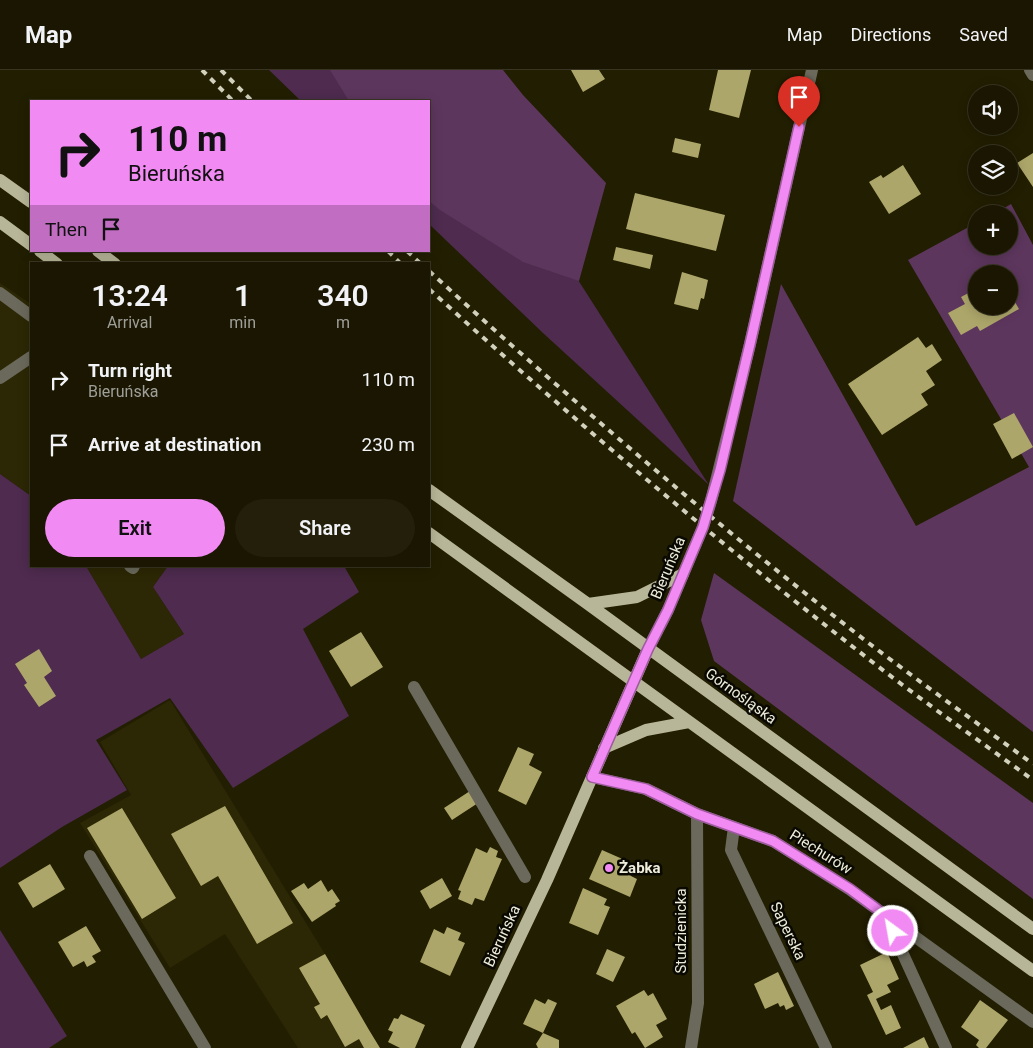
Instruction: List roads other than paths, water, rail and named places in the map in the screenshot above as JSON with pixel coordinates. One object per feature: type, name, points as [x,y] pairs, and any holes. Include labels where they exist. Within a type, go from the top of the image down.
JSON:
[{"type":"main road","points":[[0,180],[30,201]]},
{"type":"main road","points":[[0,222],[30,244]]},
{"type":"main road","points":[[41,252],[54,262]]},
{"type":"main road","points":[[99,252],[112,262]]},
{"type":"main road","name":"Górnośląska","points":[[430,491],[1033,929]]},
{"type":"main road","points":[[430,534],[1033,971]]},
{"type":"main road","points":[[588,604],[637,598],[683,574]]},
{"type":"main road","name":"Bieruńska","points":[[467,1048],[546,880],[648,649]]},
{"type":"main road","points":[[604,748],[646,730],[689,722]]},
{"type":"street","name":"Bieruńska","points":[[648,649],[668,610],[703,527],[720,470],[812,70]]},
{"type":"street","points":[[1030,70],[1033,75]]},
{"type":"street","points":[[0,294],[30,315]]},
{"type":"street","points":[[0,378],[30,358]]},
{"type":"street","points":[[414,687],[525,877]]},
{"type":"street","name":"Piechurów","points":[[592,777],[646,789],[697,814],[773,841],[850,889],[1033,1022]]},
{"type":"street","name":"Studzienicka","points":[[691,1048],[698,1003],[697,814]]},
{"type":"street","name":"Saperska","points":[[734,827],[731,850],[826,1048]]},
{"type":"street","points":[[90,856],[205,1048]]},
{"type":"street","points":[[885,915],[946,1048]]},
{"type":"railway","points":[[202,70],[232,100]]},
{"type":"railway","points":[[221,70],[251,100]]},
{"type":"railway","points":[[389,252],[399,262]]},
{"type":"railway","points":[[408,252],[419,262]]},
{"type":"railway","points":[[430,272],[589,413],[754,552],[866,641],[1033,764]]},
{"type":"railway","points":[[430,290],[586,428],[747,563],[922,700],[1033,780]]},
{"type":"place","name":"Żabka","points":[[609,868]]}]
